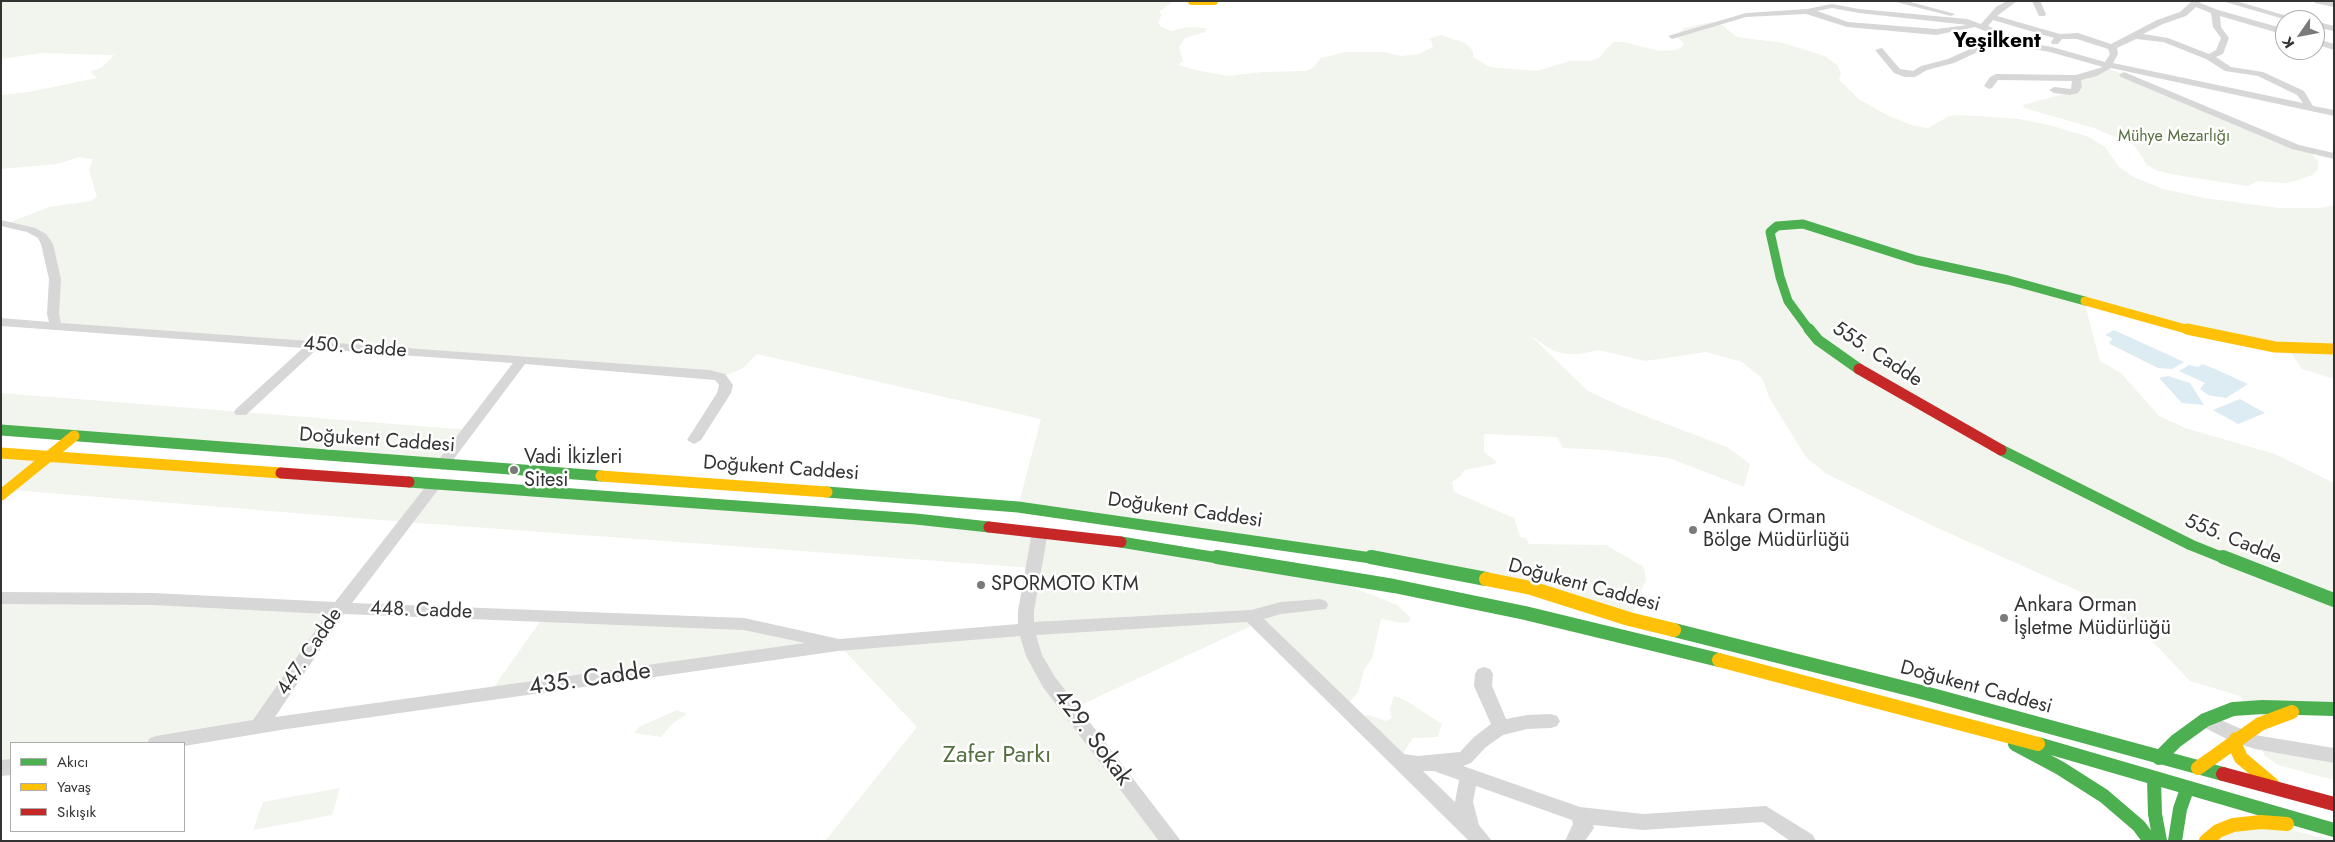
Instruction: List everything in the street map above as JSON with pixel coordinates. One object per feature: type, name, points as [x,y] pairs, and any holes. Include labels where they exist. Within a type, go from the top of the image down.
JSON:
[{"type":"main road","points":[[1192,1],[1214,1]]},
{"type":"main road","name":"555. Cadde","points":[[2334,350],[2274,347],[2180,328],[2008,280],[1916,260],[1802,224],[1777,226],[1770,232],[1775,261],[1788,300],[1798,317],[1818,340],[1844,359],[1886,386],[1961,429],[2130,516],[2191,545],[2334,600]]},
{"type":"main road","name":"Doğukent Caddesi","points":[[1,430],[442,465],[713,483],[1018,507],[1397,562],[1530,588],[1629,618],[1925,693],[2334,804]]},
{"type":"main road","points":[[1,496],[74,436]]},
{"type":"main road","name":"Doğukent Caddesi","points":[[1,453],[916,520],[1040,532],[1290,568],[1394,586],[1525,613],[1725,662],[1984,728],[2187,789]]},
{"type":"main road","points":[[2160,841],[2155,814],[2154,779],[2159,758],[2176,741],[2205,720],[2227,711],[2247,707],[2334,709]]},
{"type":"main road","points":[[2175,841],[2180,809],[2187,789],[2198,768],[2260,724],[2301,709]]},
{"type":"main road","points":[[1984,728],[2093,788],[2128,816],[2150,841]]},
{"type":"main road","points":[[2238,738],[2238,752],[2247,765],[2262,778],[2287,792]]},
{"type":"main road","points":[[2187,789],[2333,830]]},
{"type":"main road","points":[[2206,841],[2226,828],[2252,823],[2292,824],[2333,830]]},
{"type":"street","points":[[1896,1],[1947,12],[1996,33],[1996,40]]},
{"type":"street","points":[[1801,3],[1810,10],[1847,24],[1893,26],[1936,32],[1980,26],[1999,9],[2013,1]]},
{"type":"street","points":[[2036,1],[2042,14]]},
{"type":"street","points":[[2226,1],[2275,14]]},
{"type":"street","points":[[2318,1],[2334,5]]},
{"type":"street","points":[[1991,17],[2060,37],[2083,38],[2112,47],[2160,22],[2184,14],[2197,3],[2215,12],[2275,29]]},
{"type":"street","points":[[1672,36],[1746,15],[1810,10],[1835,4],[1859,11],[1967,22]]},
{"type":"street","points":[[2209,57],[2220,52],[2225,38],[2217,27],[2215,12]]},
{"type":"street","points":[[2136,36],[2165,40],[2209,57],[2229,74],[2226,89]]},
{"type":"street","points":[[2052,50],[2060,37]]},
{"type":"street","points":[[1879,50],[1898,72],[1912,75],[1930,66],[1951,61],[1996,40],[2052,50],[2107,67],[2154,86],[2178,99],[2296,147],[2334,156]]},
{"type":"street","points":[[1989,86],[1993,79],[1996,78],[2076,78],[2094,74],[2107,67],[2114,54],[2112,47]]},
{"type":"street","points":[[2107,67],[2226,89],[2334,113]]},
{"type":"street","points":[[2222,67],[2256,72],[2278,82],[2301,93],[2310,108]]},
{"type":"street","points":[[2054,90],[2075,91],[2077,87],[2076,78]]},
{"type":"street","points":[[1,223],[32,230],[42,236],[47,244],[55,279],[53,314],[56,326]]},
{"type":"street","name":"450. Cadde","points":[[1,322],[709,374],[720,377],[726,385],[724,393],[694,440]]},
{"type":"street","points":[[241,412],[313,346]]},
{"type":"street","points":[[442,465],[522,360]]},
{"type":"street","name":"447. Cadde","points":[[259,726],[340,607],[435,484]]},
{"type":"street","name":"429. Sokak","points":[[1040,532],[1027,605],[1026,629],[1034,656],[1049,682],[1171,841]]},
{"type":"street","name":"448. Cadde","points":[[1,598],[153,599],[744,624],[787,632],[838,645]]},
{"type":"street","name":"435. Cadde","points":[[162,742],[259,726],[838,645],[1026,629],[1251,616],[1281,608],[1320,605]]},
{"type":"street","points":[[1251,616],[1476,835]]},
{"type":"street","points":[[1484,674],[1483,686],[1492,710],[1502,728]]},
{"type":"street","points":[[2205,720],[2238,738],[2334,756]]},
{"type":"street","points":[[1399,760],[1418,764],[1433,764],[1465,758],[1480,742],[1502,728],[1527,722],[1551,721]]},
{"type":"street","points":[[1433,764],[1580,815],[1643,822],[1766,814],[1806,841]]},
{"type":"street","points":[[1469,775],[1464,802],[1476,835]]},
{"type":"street","points":[[1574,841],[1578,831],[1584,828],[1580,815]]},
{"type":"green space","points":[[1,1],[1174,1],[1159,12],[1162,14],[1158,23],[1161,27],[1171,31],[1187,27],[1206,28],[1205,32],[1185,38],[1179,47],[1183,61],[1178,65],[1229,76],[1263,72],[1306,71],[1314,67],[1321,58],[1346,52],[1384,52],[1401,56],[1419,54],[1433,47],[1431,40],[1428,39],[1441,35],[1465,43],[1473,51],[1473,57],[1490,67],[1537,71],[1570,61],[1590,61],[1599,58],[1613,42],[1623,42],[1660,51],[1675,50],[1682,47],[1684,43],[1676,36],[1684,28],[1712,22],[1723,26],[1737,37],[1783,43],[1825,56],[1837,65],[1841,73],[1839,80],[1860,100],[1887,115],[1914,126],[1928,128],[1949,116],[1962,115],[2019,119],[2053,126],[2089,137],[2105,147],[2119,167],[2136,178],[2163,189],[2204,198],[2279,208],[2320,208],[2334,205],[2334,379],[2302,369],[2288,348],[2084,301],[2100,361],[2121,373],[2159,416],[2185,428],[2275,454],[2334,483],[2334,709],[2247,707],[2240,696],[2190,681],[2153,642],[2101,601],[1933,526],[1825,473],[1806,457],[1770,399],[1762,378],[1742,362],[1706,352],[1645,361],[1599,350],[1579,354],[1565,354],[1554,351],[1531,336],[1588,391],[1627,409],[1727,447],[1750,464],[1744,487],[1669,458],[1606,450],[1563,448],[1557,437],[1484,434],[1484,452],[1496,461],[1495,464],[1464,470],[1461,476],[1452,482],[1454,492],[1514,518],[1520,537],[1526,538],[1529,544],[1606,545],[1644,567],[1646,580],[1629,619],[1531,588],[1018,507],[1041,419],[757,354],[742,369],[720,377],[56,326],[55,279],[42,236],[6,224],[49,207],[90,201],[97,197],[89,170],[93,159],[79,157],[57,164],[1,169],[1,95],[29,92],[97,78],[90,72],[102,67],[114,55],[41,53],[1,59]]},
{"type":"green space","name":"Mühye Mezarlığı","points":[[2107,68],[2311,152],[2318,162],[2318,169],[2312,175],[2299,180],[2285,183],[2258,181],[2248,186],[2176,175],[2158,171],[2147,165],[2134,145],[2125,141],[2094,128],[2024,108],[2023,105],[2075,91],[2076,82]]},
{"type":"green space","points":[[1,393],[470,430],[442,465],[1,430]]},
{"type":"green space","name":"Zafer Parkı","points":[[1,453],[1040,532],[1349,586],[1397,605],[1410,617],[1409,622],[1403,623],[1381,619],[1372,659],[1364,670],[1358,692],[1345,708],[1257,623],[1070,710],[1171,841],[825,841],[917,727],[839,645],[1026,629],[1034,568],[405,522],[1,489]]},
{"type":"green space","points":[[1,598],[340,607],[259,726],[162,742],[10,742],[10,767],[1,768]]},
{"type":"green space","points":[[544,616],[744,624],[839,645],[489,694]]},
{"type":"green space","points":[[1394,696],[1405,700],[1442,724],[1438,737],[1413,738],[1399,760],[1358,717],[1368,715],[1386,721],[1392,718],[1390,709]]},
{"type":"green space","points":[[677,710],[687,714],[673,723],[661,737],[634,733],[639,727]]},
{"type":"green space","points":[[2262,749],[2334,763],[2334,780],[2278,765],[2265,756]]},
{"type":"green space","points":[[340,788],[332,815],[253,830],[263,802]]},
{"type":"green space","points":[[2261,822],[2334,841],[2206,841]]},
{"type":"shaded area","points":[[2114,330],[2184,362],[2172,369],[2158,368],[2110,344],[2109,342],[2113,339],[2105,335]]},
{"type":"shaded area","points":[[2202,364],[2248,384],[2226,398],[2208,395],[2200,389],[2205,383],[2179,371],[2189,365],[2198,367]]},
{"type":"shaded area","points":[[2168,376],[2190,383],[2204,405],[2182,403],[2159,378]]},
{"type":"shaded area","points":[[2240,399],[2265,413],[2238,424],[2213,410]]},
{"type":"traffic: fast","points":[[1859,369],[1818,340],[1798,317],[1788,301],[1780,277],[1770,232],[1777,226],[1803,224],[1916,260],[2008,280],[2085,301]]},
{"type":"traffic: fast","points":[[1,430],[601,476]]},
{"type":"traffic: fast","points":[[2001,450],[2191,545],[2334,600]]},
{"type":"traffic: fast","points":[[409,482],[916,519],[989,527]]},
{"type":"traffic: fast","points":[[827,492],[1018,507],[1292,545],[1406,563],[1486,579]]},
{"type":"traffic: fast","points":[[1121,542],[1394,586],[1525,613],[1719,660]]},
{"type":"traffic: fast","points":[[1674,630],[1925,693],[2223,774]]},
{"type":"traffic: fast","points":[[2159,758],[2176,741],[2205,720],[2233,709],[2263,707],[2334,709]]},
{"type":"traffic: fast","points":[[2015,744],[2060,768],[2104,796],[2139,826],[2150,841]]},
{"type":"traffic: fast","points":[[2038,744],[2334,830]]},
{"type":"traffic: fast","points":[[2154,779],[2155,814],[2160,841]]},
{"type":"traffic: fast","points":[[2175,841],[2180,809],[2187,789]]},
{"type":"traffic: slow","points":[[1192,1],[1214,1]]},
{"type":"traffic: slow","points":[[2085,301],[2180,328],[2275,347],[2334,349]]},
{"type":"traffic: slow","points":[[1,495],[74,436]]},
{"type":"traffic: slow","points":[[1,453],[281,473]]},
{"type":"traffic: slow","points":[[601,476],[827,492]]},
{"type":"traffic: slow","points":[[1486,579],[1531,588],[1629,619],[1674,630]]},
{"type":"traffic: slow","points":[[1719,660],[2038,744]]},
{"type":"traffic: slow","points":[[2198,768],[2260,724],[2292,712]]},
{"type":"traffic: slow","points":[[2236,739],[2236,747],[2241,758],[2272,784]]},
{"type":"traffic: slow","points":[[2206,841],[2218,831],[2233,825],[2261,822],[2287,824]]},
{"type":"traffic: jam","points":[[1859,369],[1961,429],[2001,450]]},
{"type":"traffic: jam","points":[[281,473],[409,482]]},
{"type":"traffic: jam","points":[[989,527],[1121,542]]},
{"type":"traffic: jam","points":[[2223,774],[2334,804]]},
{"type":"place","name":"Vadi İkizleri Sitesi","points":[[514,470]]},
{"type":"place","name":"Ankara Orman Bölge Müdürlüğü","points":[[1693,530]]},
{"type":"place","name":"SPORMOTO KTM","points":[[981,585]]},
{"type":"place","name":"Ankara Orman İşletme Müdürlüğü","points":[[2004,618]]},
{"type":"district","name":"Yeşilkent","points":[[1997,42]]}]
